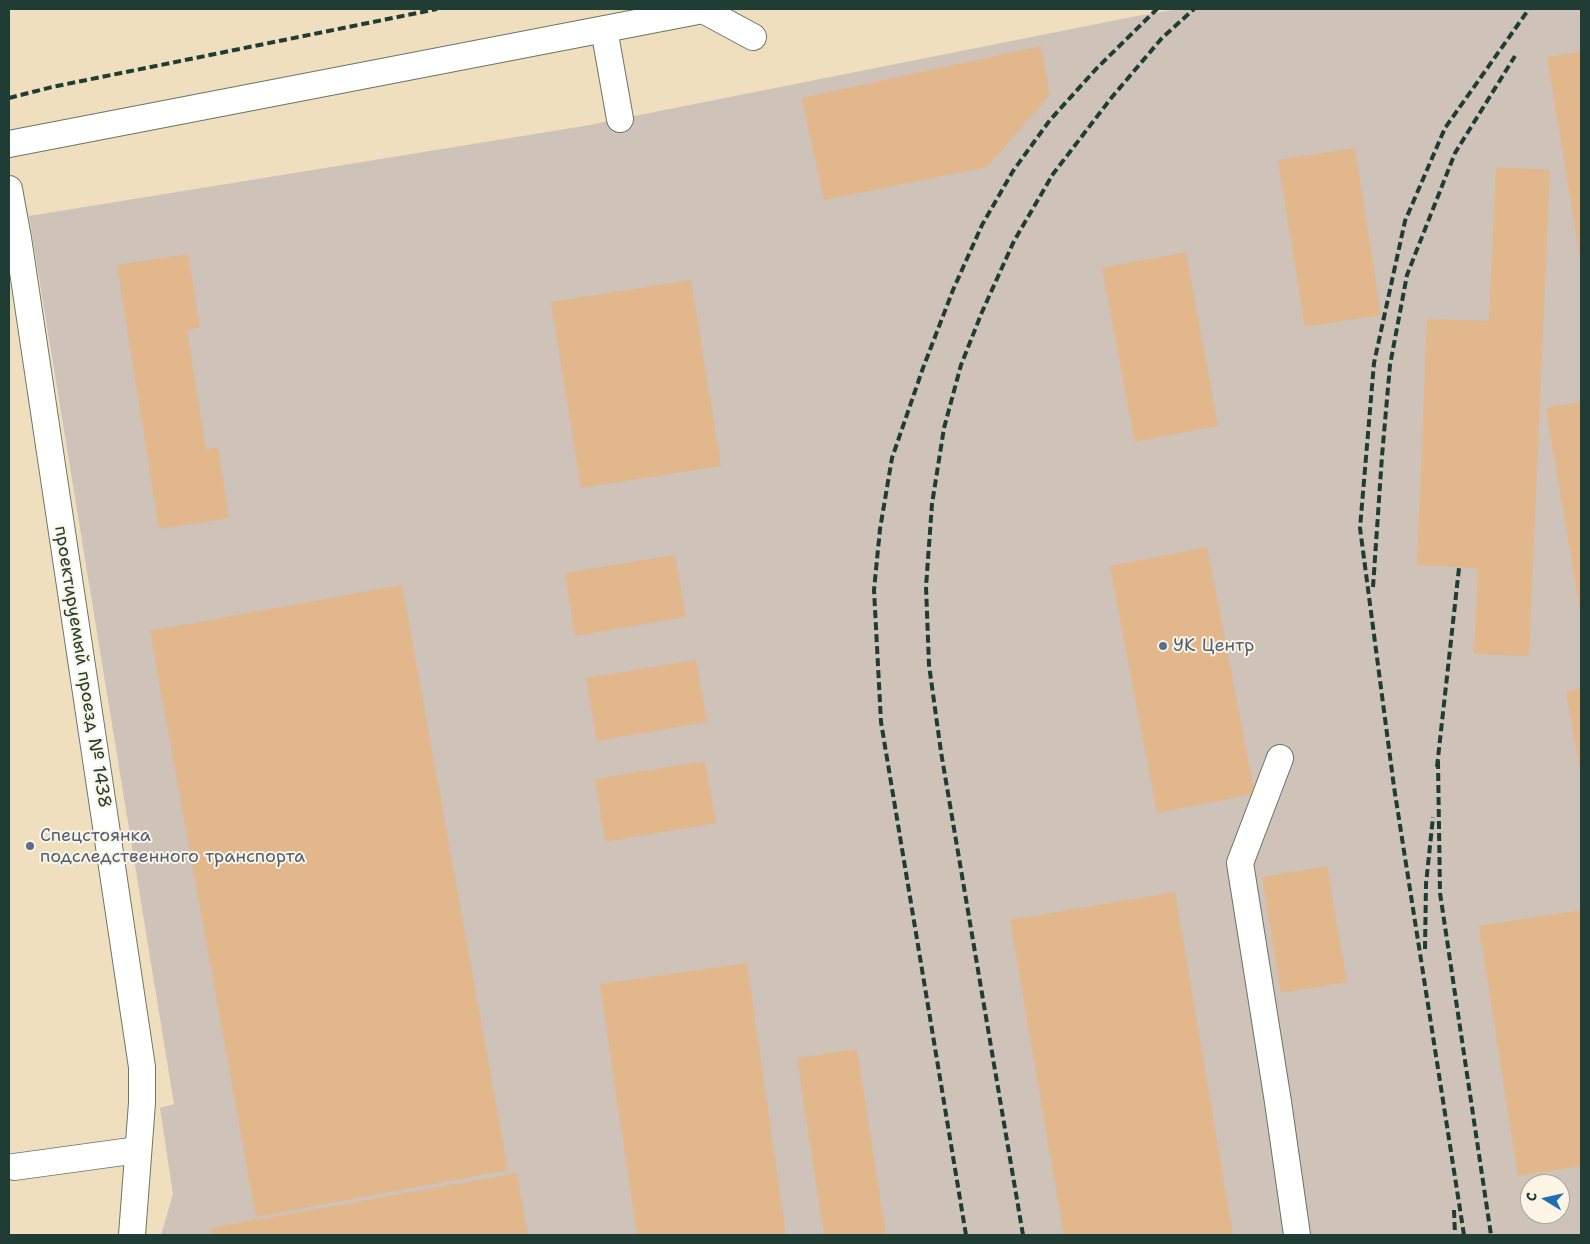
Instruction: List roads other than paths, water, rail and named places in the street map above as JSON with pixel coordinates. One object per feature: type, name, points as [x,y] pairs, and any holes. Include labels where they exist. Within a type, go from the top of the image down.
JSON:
[{"type":"street","points":[[9,144],[703,10],[753,36]]},
{"type":"street","points":[[604,29],[620,119]]},
{"type":"street","name":"проектируемый проезд № 1438","points":[[9,189],[142,1067],[142,1103],[132,1235]]},
{"type":"street","points":[[1280,758],[1240,863],[1297,1235]]},
{"type":"street","points":[[14,1167],[138,1150]]},
{"type":"railway","points":[[9,98],[52,87],[437,9]]},
{"type":"railway","points":[[966,1235],[881,722],[874,590],[880,529],[892,458],[923,368],[953,290],[982,225],[1013,171],[1050,120],[1097,68],[1157,9]]},
{"type":"railway","points":[[1023,1235],[941,752],[929,665],[926,587],[932,504],[944,428],[961,365],[982,312],[1014,241],[1053,174],[1112,97],[1162,38],[1194,9]]},
{"type":"railway","points":[[1464,1235],[1394,787],[1360,528],[1374,363],[1405,221],[1445,128],[1529,9]]},
{"type":"railway","points":[[1373,587],[1390,365],[1407,275],[1455,153],[1515,56]]},
{"type":"railway","points":[[1437,767],[1459,568]]},
{"type":"railway","points":[[1438,761],[1440,893],[1491,1235]]},
{"type":"railway","points":[[1425,949],[1426,884],[1433,817]]},
{"type":"railway","points":[[1454,1210],[1455,1235]]},
{"type":"place","name":"УК Центр","points":[[1163,646]]},
{"type":"place","name":"Спецстоянка подследственного транспорта","points":[[30,846]]}]
